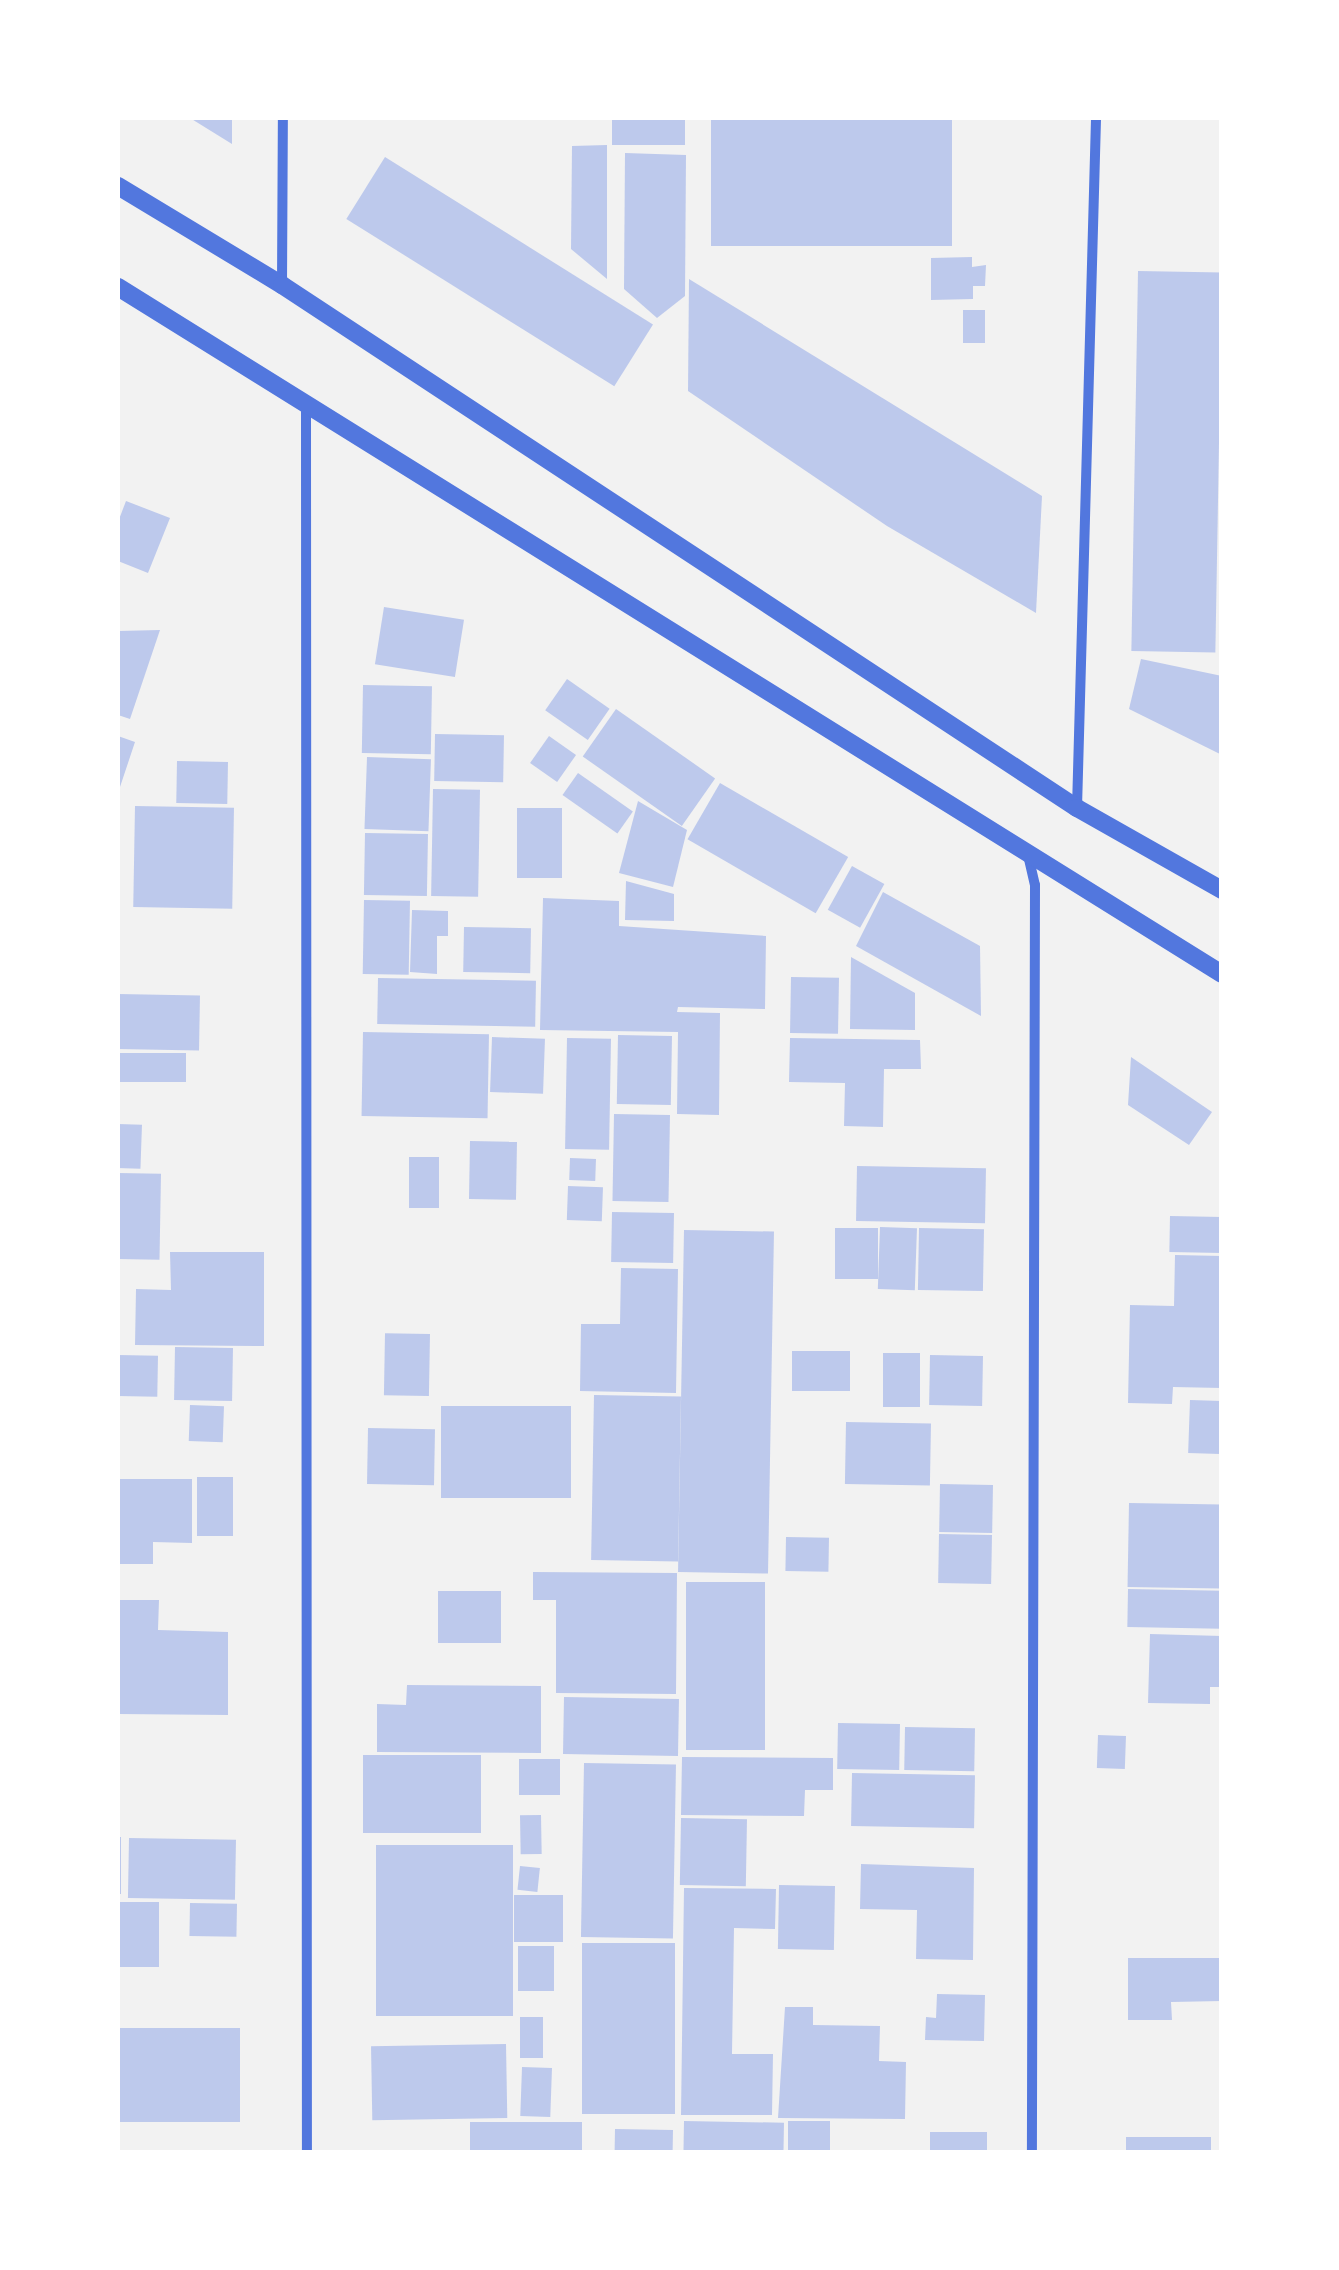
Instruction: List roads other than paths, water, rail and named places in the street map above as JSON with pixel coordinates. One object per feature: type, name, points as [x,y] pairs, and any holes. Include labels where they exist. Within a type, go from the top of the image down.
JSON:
[{"type":"street","points":[[282,285],[283,118]]},
{"type":"street","points":[[1077,808],[1096,118]]},
{"type":"street","points":[[118,186],[282,285],[1077,808],[1222,890]]},
{"type":"street","points":[[118,288],[1222,974]]},
{"type":"street","points":[[306,403],[307,2152]]},
{"type":"street","points":[[1026,850],[1035,885],[1032,2152]]}]
